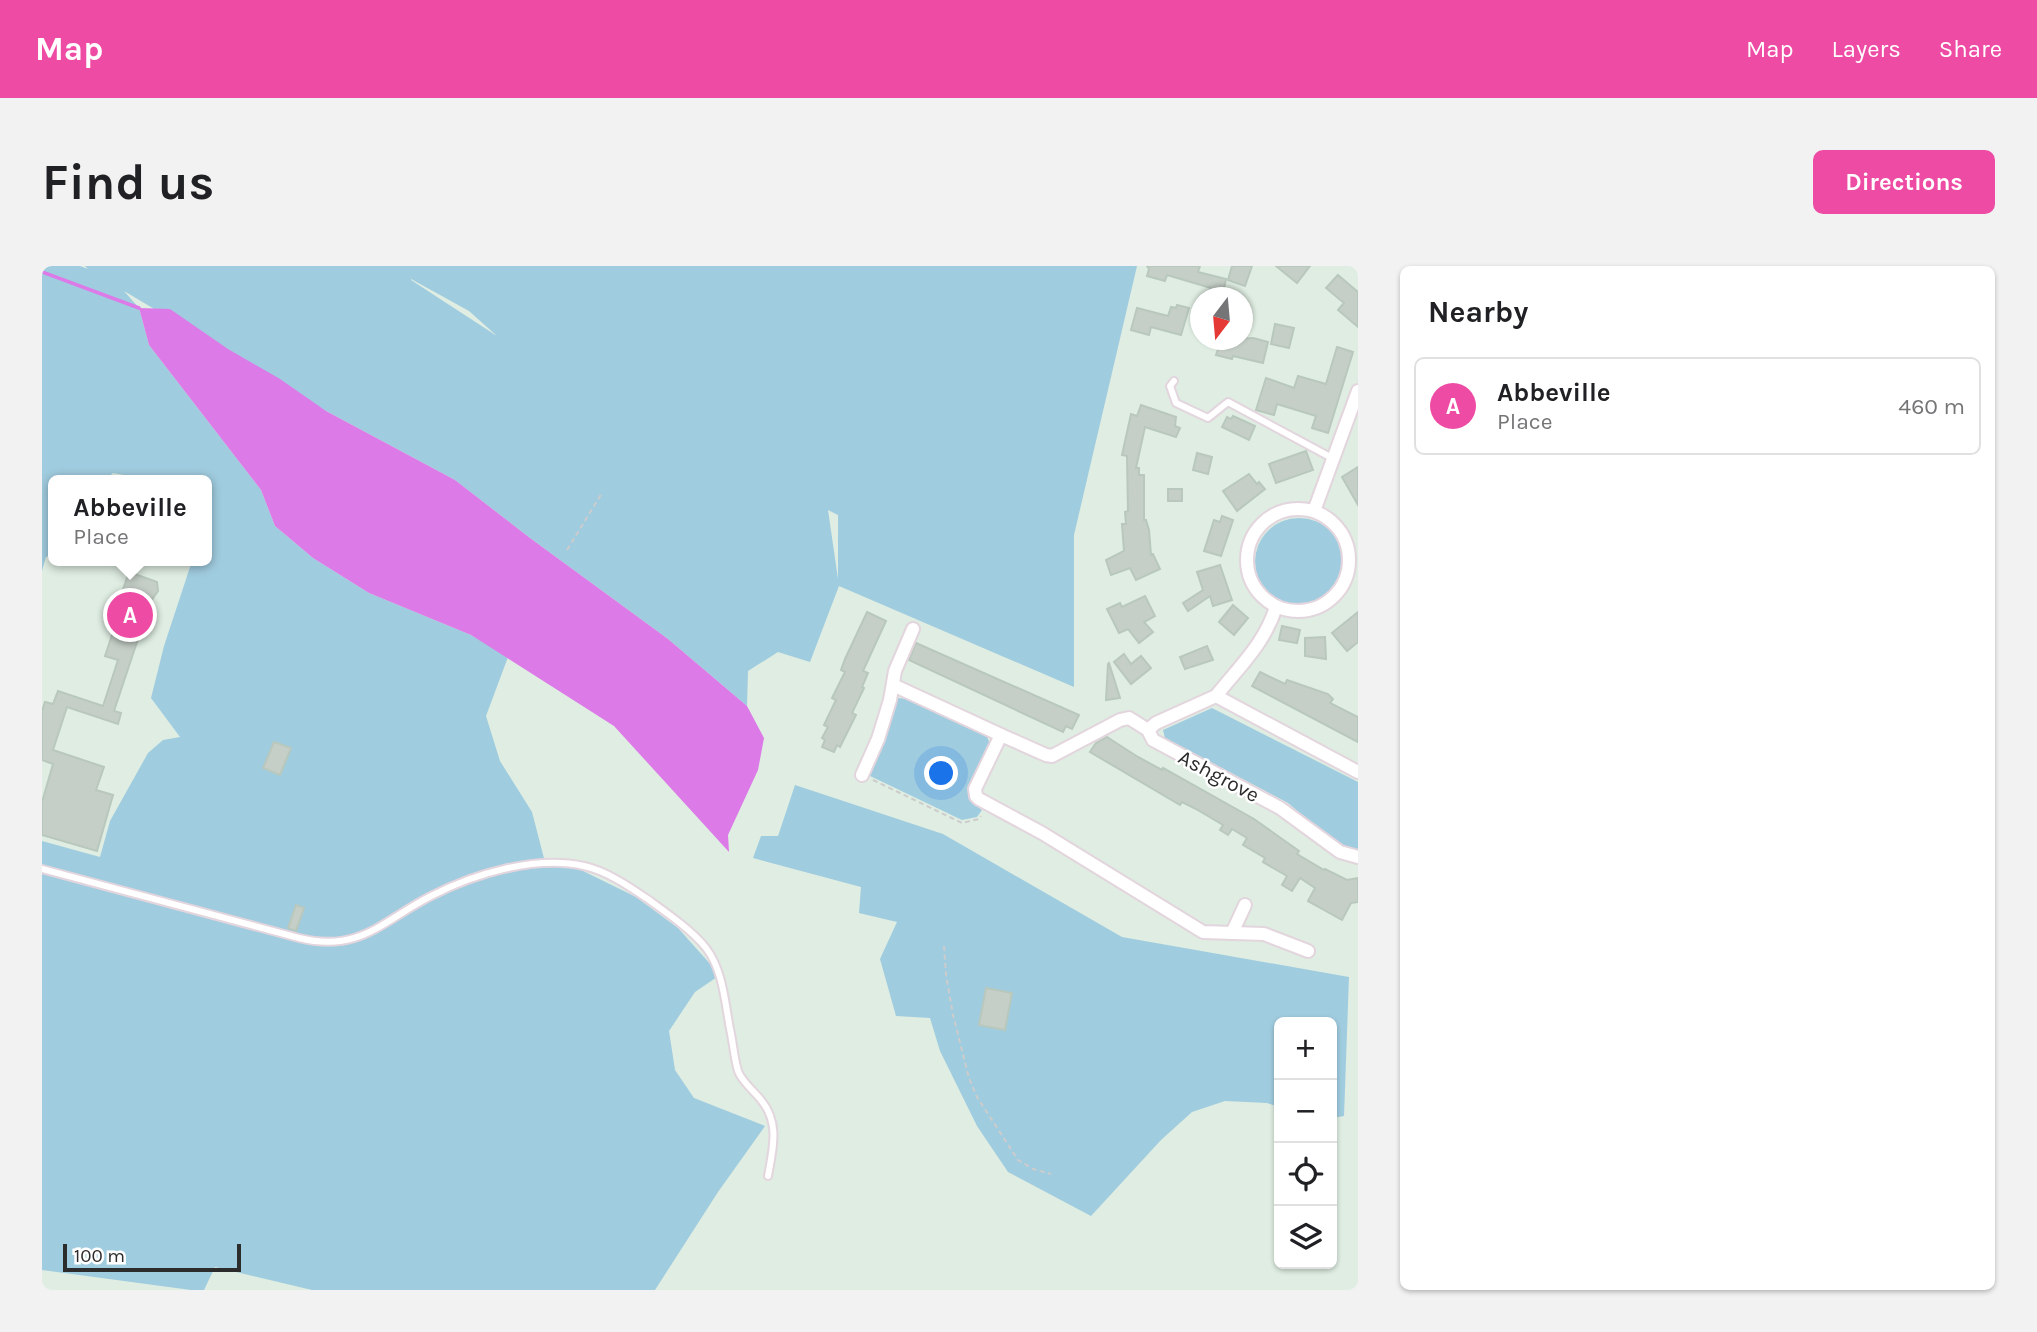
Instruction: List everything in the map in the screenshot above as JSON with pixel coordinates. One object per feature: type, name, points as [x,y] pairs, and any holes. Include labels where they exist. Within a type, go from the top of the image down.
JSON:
[{"type":"street","points":[[1314,511],[1358,391]]},
{"type":"street","points":[[1298,508],[1314,511],[1339,528],[1354,561],[1341,590],[1326,604],[1311,611],[1294,612],[1276,607],[1260,596],[1249,578],[1246,562],[1248,546],[1261,524],[1283,510],[1298,508]]},
{"type":"street","points":[[893,685],[1052,756],[1120,720],[1129,719],[1148,730],[1156,723],[1216,696],[1256,649],[1270,625],[1276,607]]},
{"type":"street","points":[[862,775],[878,738],[895,671],[913,629]]},
{"type":"street","points":[[1216,696],[1358,772]]},
{"type":"street","name":"Ashgrove","points":[[1148,730],[1153,740],[1280,808],[1340,852],[1358,857]]},
{"type":"street","points":[[1001,735],[975,789],[976,796],[987,804],[1042,833],[1203,932],[1264,934],[1308,951]]},
{"type":"street","points":[[1232,933],[1245,905]]},
{"type":"lane","points":[[1174,381],[1170,386],[1177,402],[1208,418],[1228,402],[1334,459]]},
{"type":"lane","points":[[42,869],[307,940],[336,942],[372,932],[430,896],[474,878],[530,865],[568,863],[587,866],[628,885],[673,918],[706,948],[719,979],[739,1073],[763,1102],[774,1128],[768,1176]]},
{"type":"path","points":[[567,550],[602,493]]},
{"type":"path","points":[[862,775],[962,822],[979,819],[987,804]]},
{"type":"path","points":[[944,946],[953,1015],[969,1078],[977,1097],[1018,1160],[1033,1170],[1052,1174]]},
{"type":"shaded area","points":[[42,266],[80,266],[88,269],[85,266],[1137,266],[1074,535],[1074,687],[839,586],[810,662],[778,652],[748,671],[747,706],[668,639],[455,480],[326,411],[124,291],[139,308],[149,345],[261,490],[275,526],[313,558],[369,593],[471,635],[508,657],[486,716],[500,761],[532,812],[546,866],[579,869],[636,897],[678,928],[720,975],[695,992],[669,1031],[675,1070],[694,1098],[765,1126],[718,1192],[655,1290],[312,1290],[215,1267],[204,1290],[191,1290],[42,1270],[42,841],[100,857],[110,821],[148,753],[163,740],[180,737],[151,698],[164,646],[190,566],[212,566],[212,475],[48,475],[46,557],[42,571]],"holes":[[[411,279],[469,311],[497,336]],[[828,510],[838,515],[838,579]]]},
{"type":"shaded area","points":[[139,308],[170,309],[326,411],[455,480],[668,639],[747,706],[764,738],[758,770],[728,835],[729,852],[614,726],[471,635],[369,593],[313,558],[275,526],[261,490],[149,345]]},
{"type":"shaded area","points":[[1299,518],[1316,521],[1330,531],[1340,545],[1343,562],[1340,579],[1330,593],[1316,603],[1299,606],[1282,603],[1268,593],[1258,579],[1255,562],[1258,545],[1268,531],[1282,521]]},
{"type":"shaded area","points":[[898,698],[908,699],[986,734],[990,744],[971,787],[975,803],[982,810],[977,817],[962,820],[868,775]]},
{"type":"shaded area","points":[[1212,708],[1358,782],[1358,852],[1349,851],[1333,841],[1288,803],[1165,738],[1163,730]]},
{"type":"shaded area","points":[[795,785],[943,834],[1122,937],[1349,977],[1344,1116],[1337,1117],[1337,1017],[1274,1017],[1274,1105],[1225,1101],[1192,1112],[1161,1140],[1091,1216],[1008,1172],[977,1126],[940,1051],[930,1018],[896,1016],[880,959],[897,922],[859,913],[861,887],[753,858],[761,836],[778,836]]},
{"type":"building","points":[[1147,266],[1200,266],[1198,272],[1226,279],[1224,287],[1208,287],[1167,275],[1165,281],[1147,276]]},
{"type":"building","points":[[1232,266],[1252,266],[1245,286],[1228,280]]},
{"type":"building","points":[[1276,266],[1310,266],[1297,283]]},
{"type":"building","points":[[1338,275],[1358,292],[1358,327],[1338,310],[1344,303],[1326,288]]},
{"type":"building","points":[[1177,305],[1189,308],[1181,335],[1151,327],[1149,335],[1131,330],[1137,308],[1168,316],[1171,307],[1176,308]]},
{"type":"building","points":[[1275,324],[1294,328],[1289,348],[1271,344]]},
{"type":"building","points":[[1253,338],[1268,342],[1263,363],[1216,355],[1218,350],[1253,350]]},
{"type":"building","points":[[1337,347],[1353,352],[1328,433],[1312,428],[1316,416],[1277,404],[1274,415],[1256,410],[1266,378],[1294,388],[1298,376],[1326,384]]},
{"type":"building","points":[[1141,405],[1176,417],[1175,426],[1180,428],[1176,437],[1145,427],[1136,468],[1139,468],[1139,475],[1144,475],[1144,520],[1149,530],[1151,555],[1153,554],[1160,569],[1136,580],[1130,568],[1111,575],[1106,560],[1124,551],[1122,524],[1126,524],[1125,512],[1128,511],[1127,456],[1122,455],[1131,414],[1137,416]]},
{"type":"building","points":[[1233,416],[1255,426],[1249,440],[1222,427],[1227,417],[1231,419]]},
{"type":"building","points":[[1306,451],[1313,470],[1276,483],[1269,464]]},
{"type":"building","points":[[1197,453],[1212,457],[1208,474],[1193,470]]},
{"type":"building","points":[[1358,467],[1358,505],[1342,477]]},
{"type":"building","points":[[1249,474],[1265,489],[1237,511],[1223,491]]},
{"type":"building","points":[[1168,489],[1182,489],[1182,501],[1168,501]]},
{"type":"building","points":[[1222,516],[1233,520],[1221,556],[1204,551],[1214,520],[1220,522]]},
{"type":"building","points":[[1220,565],[1232,600],[1213,606],[1210,596],[1188,611],[1183,603],[1203,590],[1197,572]]},
{"type":"building","points":[[129,572],[157,582],[158,591],[142,626],[142,635],[137,642],[114,711],[121,713],[118,724],[67,707],[53,750],[104,767],[96,790],[113,795],[97,851],[42,835],[42,802],[53,764],[42,760],[42,711],[45,702],[53,704],[58,691],[103,706],[118,660],[105,656],[114,629],[110,627]]},
{"type":"building","points":[[1145,596],[1155,616],[1144,622],[1153,632],[1139,643],[1128,629],[1119,633],[1107,609],[1120,603],[1122,607]]},
{"type":"building","points":[[1233,605],[1248,618],[1234,635],[1219,622]]},
{"type":"building","points":[[867,612],[886,621],[863,671],[868,673],[852,713],[856,715],[840,747],[837,745],[834,752],[822,747],[825,740],[822,738],[828,727],[824,725],[836,700],[832,698],[845,672],[841,670],[845,659]]},
{"type":"building","points":[[1358,612],[1358,642],[1347,651],[1332,633]]},
{"type":"building","points":[[1282,626],[1300,630],[1297,643],[1279,640]]},
{"type":"building","points":[[1325,637],[1326,659],[1305,656],[1305,638]]},
{"type":"building","points":[[916,643],[1079,715],[1072,729],[1066,726],[1063,732],[909,660]]},
{"type":"building","points":[[1207,646],[1213,660],[1185,669],[1180,657]]},
{"type":"building","points":[[1124,654],[1131,664],[1141,656],[1151,668],[1131,684],[1114,662]]},
{"type":"building","points":[[1108,664],[1120,698],[1106,700]]},
{"type":"building","points":[[1260,672],[1285,684],[1287,680],[1328,694],[1333,699],[1330,703],[1358,717],[1358,742],[1252,686]]},
{"type":"building","points":[[1107,737],[1138,757],[1254,819],[1299,851],[1297,854],[1324,870],[1347,880],[1358,878],[1358,902],[1351,903],[1342,920],[1308,901],[1315,888],[1300,878],[1292,891],[1282,885],[1287,876],[1263,862],[1265,858],[1243,845],[1247,838],[1232,829],[1228,835],[1220,830],[1223,825],[1182,802],[1180,805],[1090,752],[1096,743]]},
{"type":"building","points":[[274,742],[291,748],[280,775],[263,768]]},
{"type":"building","points":[[296,905],[304,908],[296,931],[288,928]]},
{"type":"building","points":[[986,988],[1012,993],[1005,1030],[979,1025]]},
{"type":"waterway","points":[[42,272],[139,308]]},
{"type":"place","name":"Abbeville","points":[[130,615]]}]
